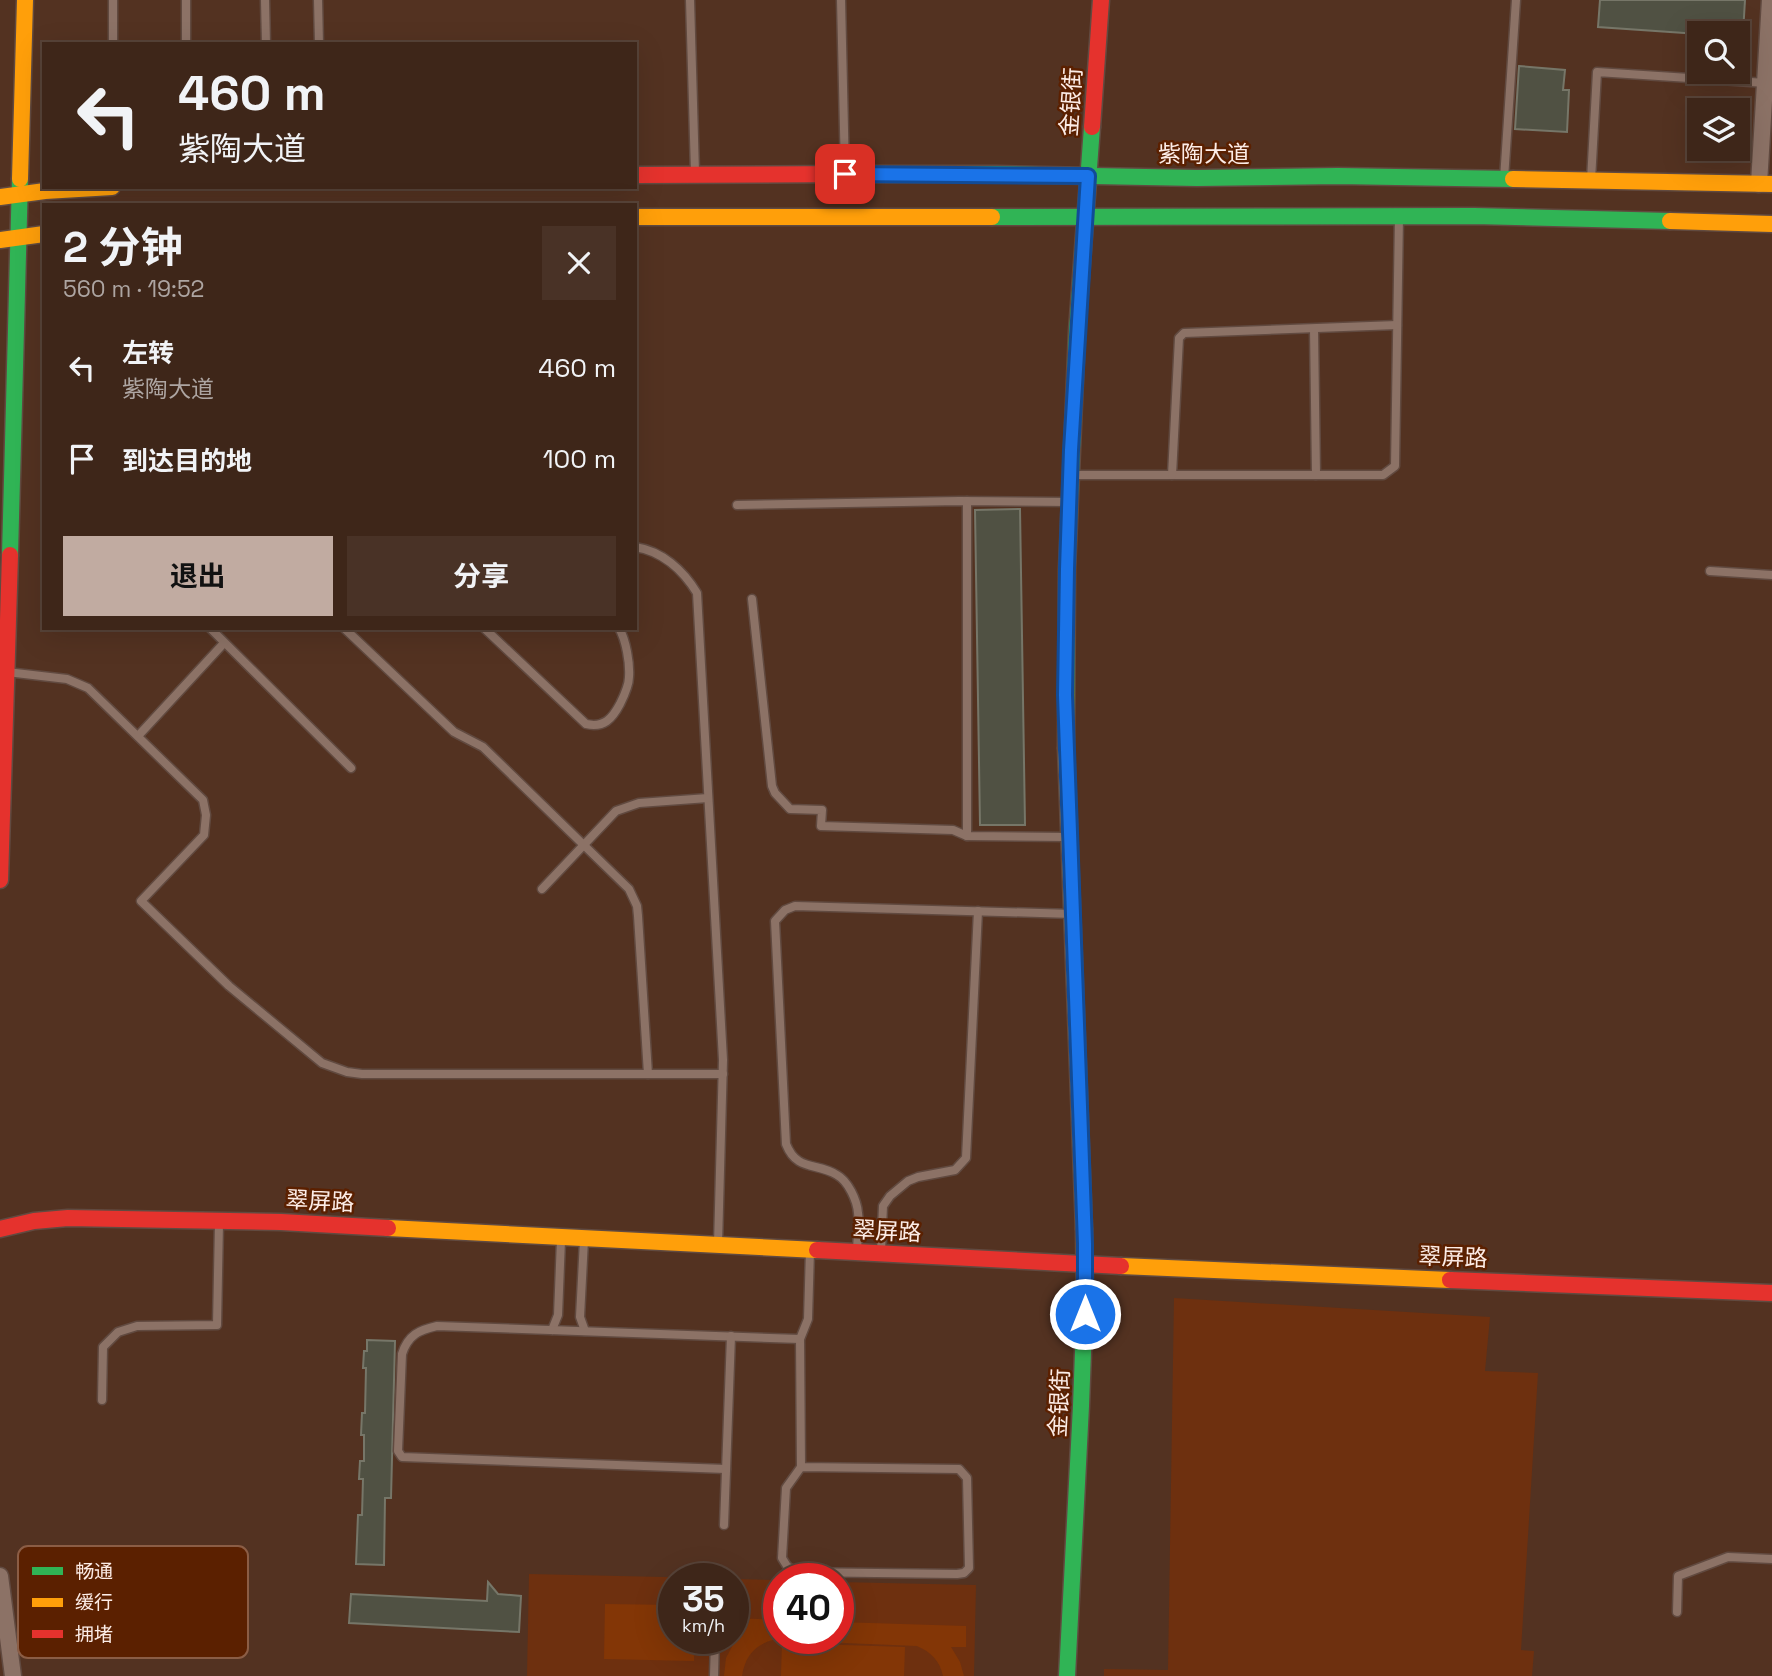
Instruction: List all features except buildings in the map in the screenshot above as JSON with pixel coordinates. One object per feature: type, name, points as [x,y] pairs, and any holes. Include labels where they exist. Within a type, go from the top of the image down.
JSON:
[{"type":"street","points":[[0,880],[7,672],[6,510],[19,237],[25,0]]},
{"type":"street","name":"金银街","points":[[1067,1676],[1084,1375],[1085,1264],[1065,695],[1069,502],[1077,331],[1101,0]]},
{"type":"street","points":[[1766,184],[1766,83],[1770,0]]},
{"type":"street","name":"紫陶大道","points":[[637,175],[1197,178],[1338,176],[1766,184]]},
{"type":"street","points":[[0,197],[78,189]]},
{"type":"street","points":[[637,217],[1474,216],[1772,224]]},
{"type":"street","points":[[0,240],[42,234]]},
{"type":"street","name":"翠屏路","points":[[0,1229],[34,1221],[68,1218],[281,1222],[1085,1264],[1772,1293]]},
{"type":"street","points":[[0,1576],[13,1676]]},
{"type":"lane","points":[[113,0],[113,42]]},
{"type":"lane","points":[[186,0],[186,42]]},
{"type":"lane","points":[[265,0],[266,42]]},
{"type":"lane","points":[[318,0],[319,42]]},
{"type":"lane","points":[[690,0],[695,174]]},
{"type":"lane","points":[[841,0],[845,174]]},
{"type":"lane","points":[[1504,179],[1516,0]]},
{"type":"lane","points":[[1591,181],[1597,72],[1766,83]]},
{"type":"lane","points":[[1070,475],[1383,475],[1395,466],[1399,216]]},
{"type":"lane","points":[[1172,475],[1179,338],[1184,334],[1397,325]]},
{"type":"lane","points":[[1314,328],[1316,475]]},
{"type":"lane","points":[[967,501],[967,836]]},
{"type":"lane","points":[[737,505],[1069,502]]},
{"type":"lane","points":[[637,547],[649,550],[672,563],[697,593],[723,1074],[719,1245]]},
{"type":"lane","points":[[1710,571],[1772,575]]},
{"type":"lane","points":[[752,599],[772,786],[790,809],[822,810],[821,826],[953,830],[967,836],[1070,837]]},
{"type":"lane","points":[[211,630],[351,768]]},
{"type":"lane","points":[[216,636],[222,630]]},
{"type":"lane","points":[[346,630],[454,733],[483,747],[629,889],[637,906],[648,1074]]},
{"type":"lane","points":[[486,630],[586,724],[593,725],[605,723],[614,716],[629,678],[626,642],[620,630]]},
{"type":"lane","points":[[138,736],[224,643]]},
{"type":"lane","points":[[7,672],[67,678],[88,688],[203,800],[206,815],[204,835],[141,901],[229,986],[322,1063],[362,1074],[723,1074]]},
{"type":"lane","points":[[542,889],[616,811],[639,803],[709,798]]},
{"type":"lane","points":[[857,1252],[858,1213],[852,1194],[837,1175],[793,1157],[786,1144],[775,921],[795,906],[1073,914]]},
{"type":"lane","points":[[881,1253],[883,1206],[890,1196],[908,1181],[918,1177],[955,1170],[966,1158],[978,911]]},
{"type":"lane","points":[[102,1400],[103,1348],[118,1332],[136,1326],[217,1325],[219,1221]]},
{"type":"lane","points":[[552,1330],[558,1315],[561,1237]]},
{"type":"lane","points":[[584,1238],[580,1317],[585,1331]]},
{"type":"lane","points":[[801,1467],[959,1469],[967,1478],[969,1568],[964,1573],[957,1574],[795,1572],[782,1558],[786,1488],[801,1467],[800,1339],[808,1319],[810,1250]]},
{"type":"lane","points":[[726,1469],[402,1457],[398,1451],[402,1354],[405,1344],[424,1329],[437,1326],[800,1339]]},
{"type":"lane","points":[[724,1525],[731,1336]]},
{"type":"lane","points":[[1677,1612],[1678,1576],[1728,1557],[1772,1559]]},
{"type":"lane","points":[[713,1676],[714,1654]]},
{"type":"shaded area","points":[[1174,1298],[1490,1317],[1485,1371],[1538,1373],[1521,1650],[1534,1651],[1532,1676],[1104,1676],[1104,1669],[1168,1670]]},
{"type":"shaded area","points":[[529,1574],[658,1577],[658,1654],[749,1654],[749,1579],[763,1580],[763,1654],[854,1654],[854,1582],[976,1585],[974,1676],[527,1676]]},
{"type":"shaded area","points":[[605,1604],[658,1605],[658,1654],[694,1654],[694,1661],[604,1659]]},
{"type":"shaded area","points":[[749,1619],[763,1619],[763,1644],[745,1663],[742,1676],[724,1676],[728,1654],[749,1654]]},
{"type":"shaded area","points":[[854,1622],[966,1626],[966,1647],[951,1647],[964,1676],[943,1676],[934,1658],[917,1646],[854,1643]]},
{"type":"shaded area","points":[[854,1645],[905,1647],[904,1676],[781,1676],[782,1654],[854,1654]]},
{"type":"traffic: fast","points":[[1066,748],[1067,569],[1077,331],[1092,127]]},
{"type":"traffic: fast","points":[[855,174],[1513,179]]},
{"type":"traffic: fast","points":[[10,555],[20,179]]},
{"type":"traffic: fast","points":[[992,217],[1474,216],[1670,221]]},
{"type":"traffic: fast","points":[[1067,1676],[1081,1406],[1085,1298],[1084,1229]]},
{"type":"traffic: slow","points":[[20,179],[25,0]]},
{"type":"traffic: slow","points":[[1513,179],[1772,184]]},
{"type":"traffic: slow","points":[[0,197],[78,189]]},
{"type":"traffic: slow","points":[[637,217],[992,217]]},
{"type":"traffic: slow","points":[[1670,221],[1772,224]]},
{"type":"traffic: slow","points":[[0,240],[42,234]]},
{"type":"traffic: slow","points":[[1066,748],[1084,1229]]},
{"type":"traffic: slow","points":[[388,1228],[817,1250]]},
{"type":"traffic: slow","points":[[1121,1266],[1450,1280]]},
{"type":"traffic: jam","points":[[1092,127],[1101,0]]},
{"type":"traffic: jam","points":[[637,175],[855,174]]},
{"type":"traffic: jam","points":[[0,880],[10,555]]},
{"type":"traffic: jam","points":[[0,1229],[34,1221],[68,1218],[281,1222],[388,1228]]},
{"type":"traffic: jam","points":[[817,1250],[1121,1266]]},
{"type":"traffic: jam","points":[[1450,1280],[1772,1293]]},
{"type":"route","points":[[845,174],[1088,176],[1071,450],[1065,695],[1085,1244],[1085,1314]]}]
